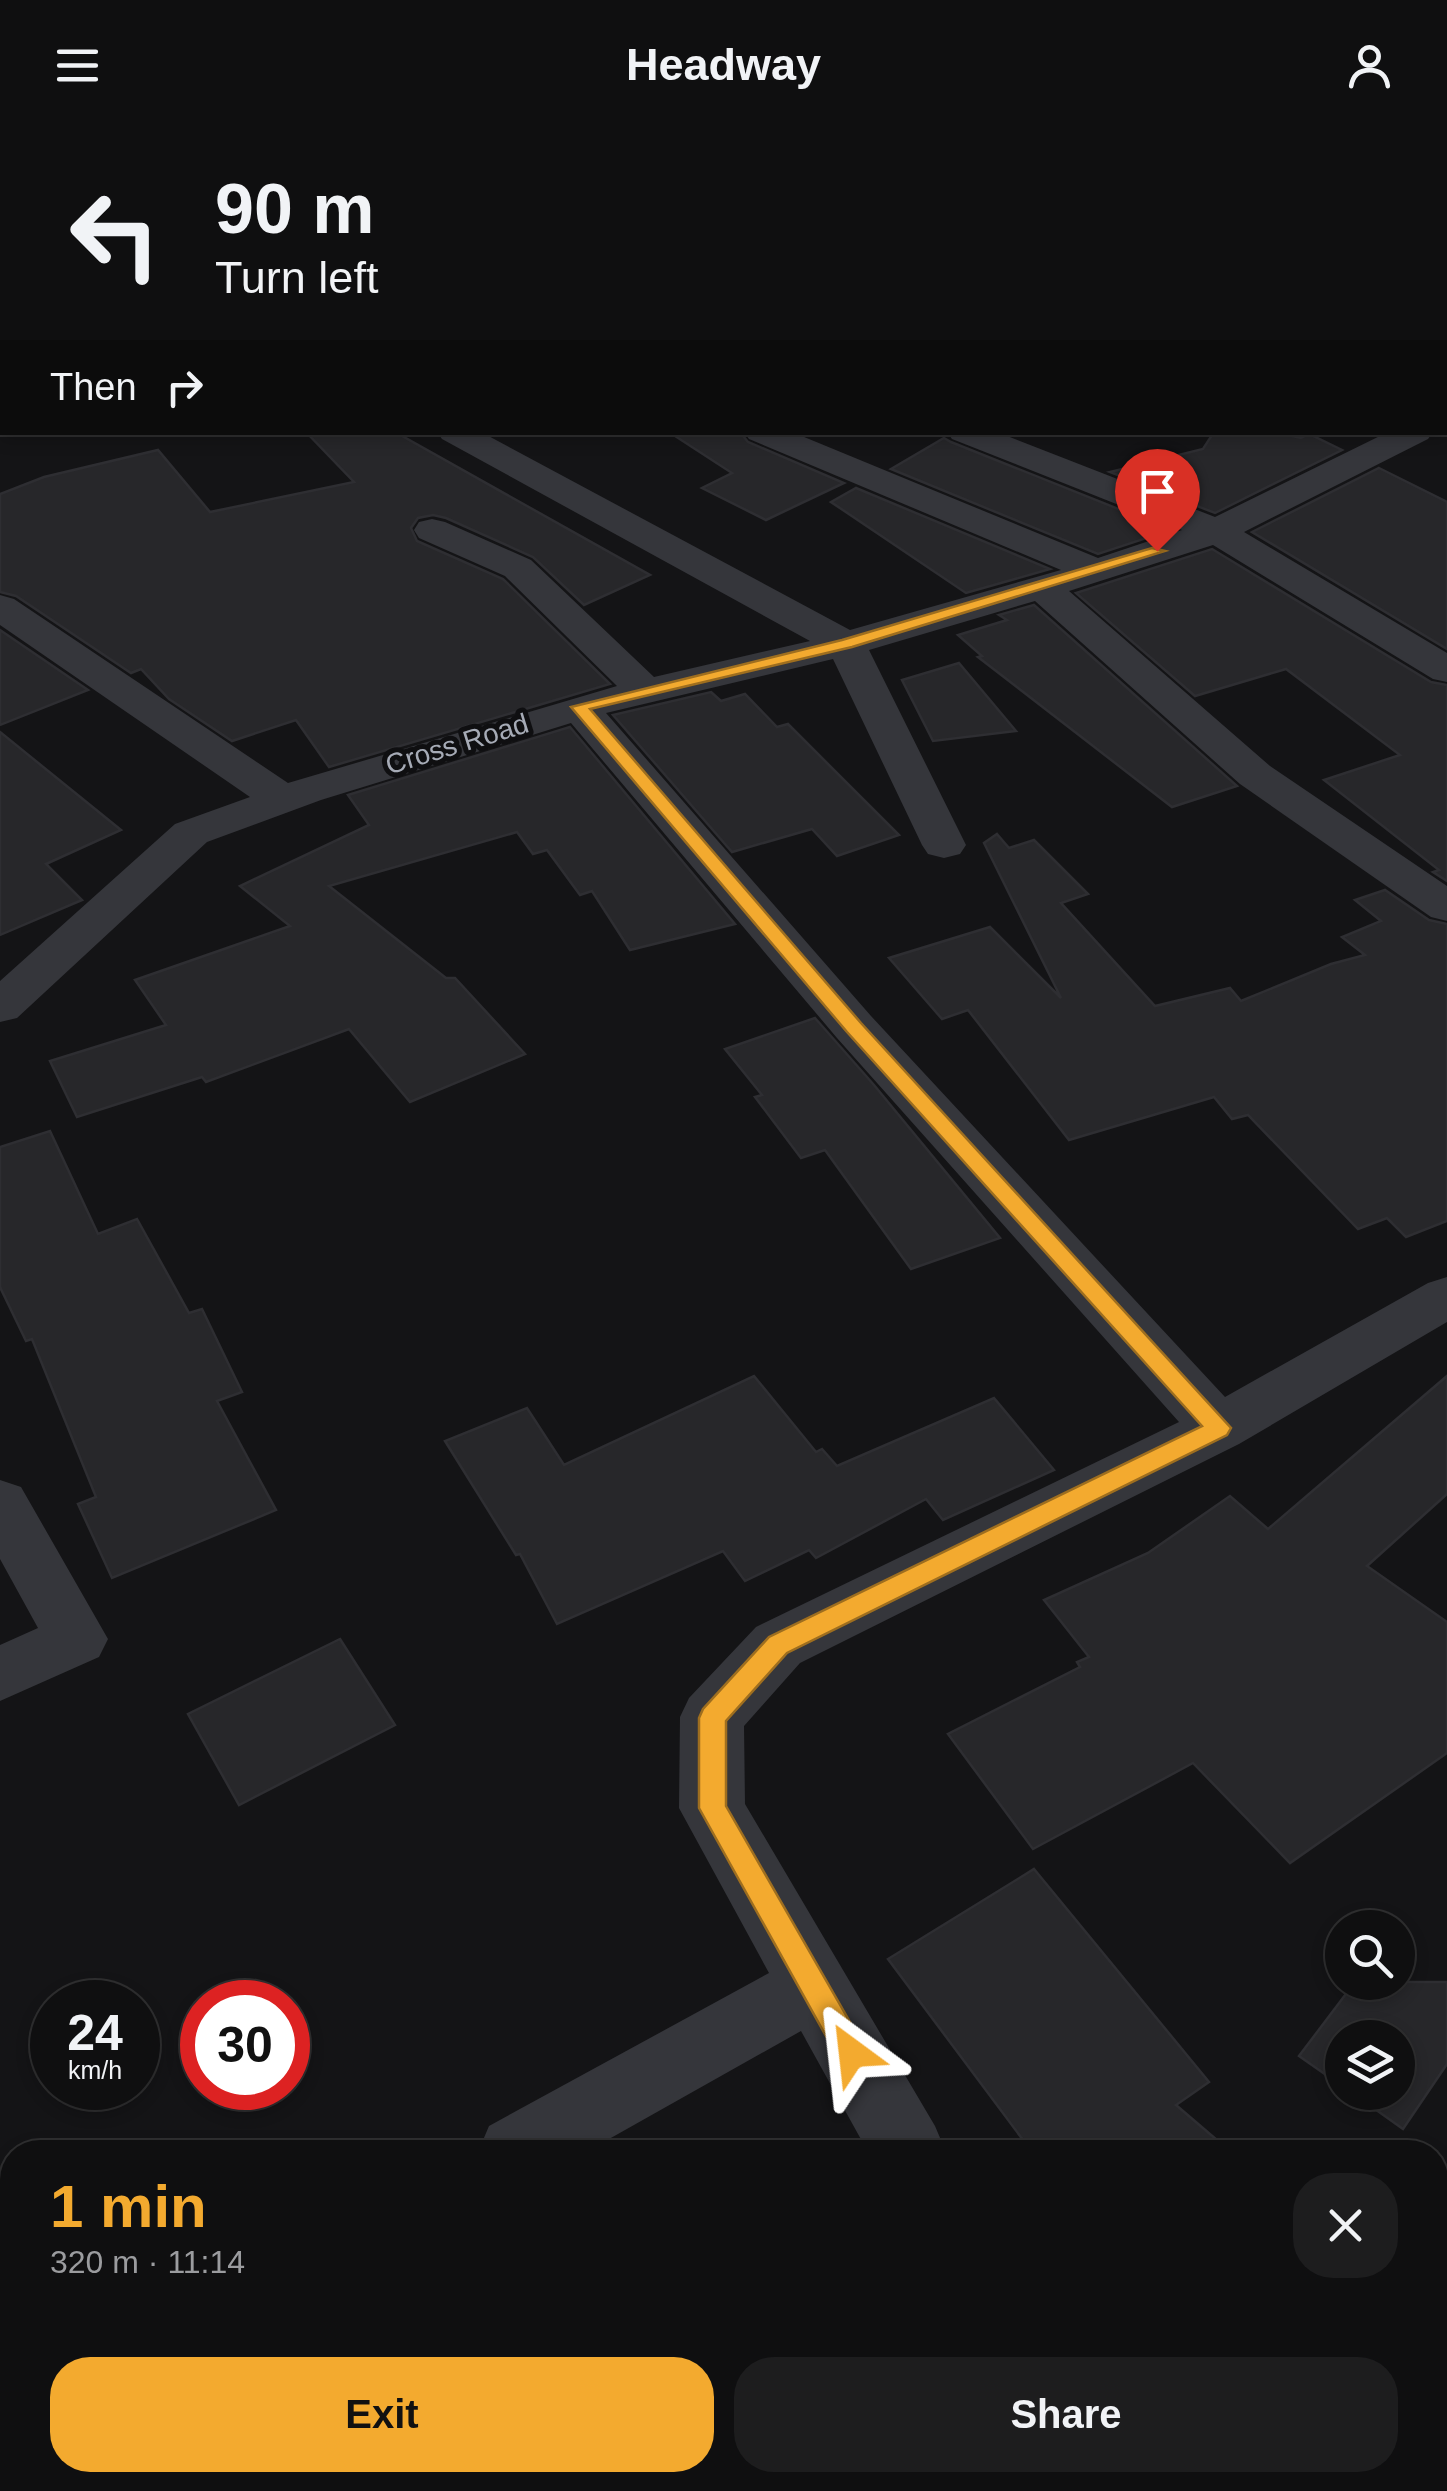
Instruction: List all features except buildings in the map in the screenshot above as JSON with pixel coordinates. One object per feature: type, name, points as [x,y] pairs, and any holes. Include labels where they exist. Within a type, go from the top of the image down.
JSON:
[{"type":"street","points":[[460,435],[846,644],[944,845]]},
{"type":"street","points":[[768,435],[1096,571]]},
{"type":"street","points":[[972,435],[1217,532],[1447,670]]},
{"type":"street","name":"Cross Road","points":[[2,1003],[191,833],[579,707],[846,644],[1096,571],[1217,532],[1414,444]]},
{"type":"street","points":[[432,530],[518,568],[645,691]]},
{"type":"street","points":[[1042,586],[1255,776],[1447,907]]},
{"type":"street","points":[[0,607],[284,800]]},
{"type":"street","points":[[579,707],[854,1028],[1219,1428]]},
{"type":"street","points":[[901,2140],[712,1808],[712,1718],[778,1645],[1219,1428],[1447,1298]]},
{"type":"street","points":[[0,1504],[78,1639],[0,1674]]},
{"type":"street","points":[[537,2140],[814,1986]]},
{"type":"route","points":[[852,2053],[712,1808],[712,1718],[778,1645],[1219,1428],[854,1028],[579,707],[846,644],[1157,551]]}]
